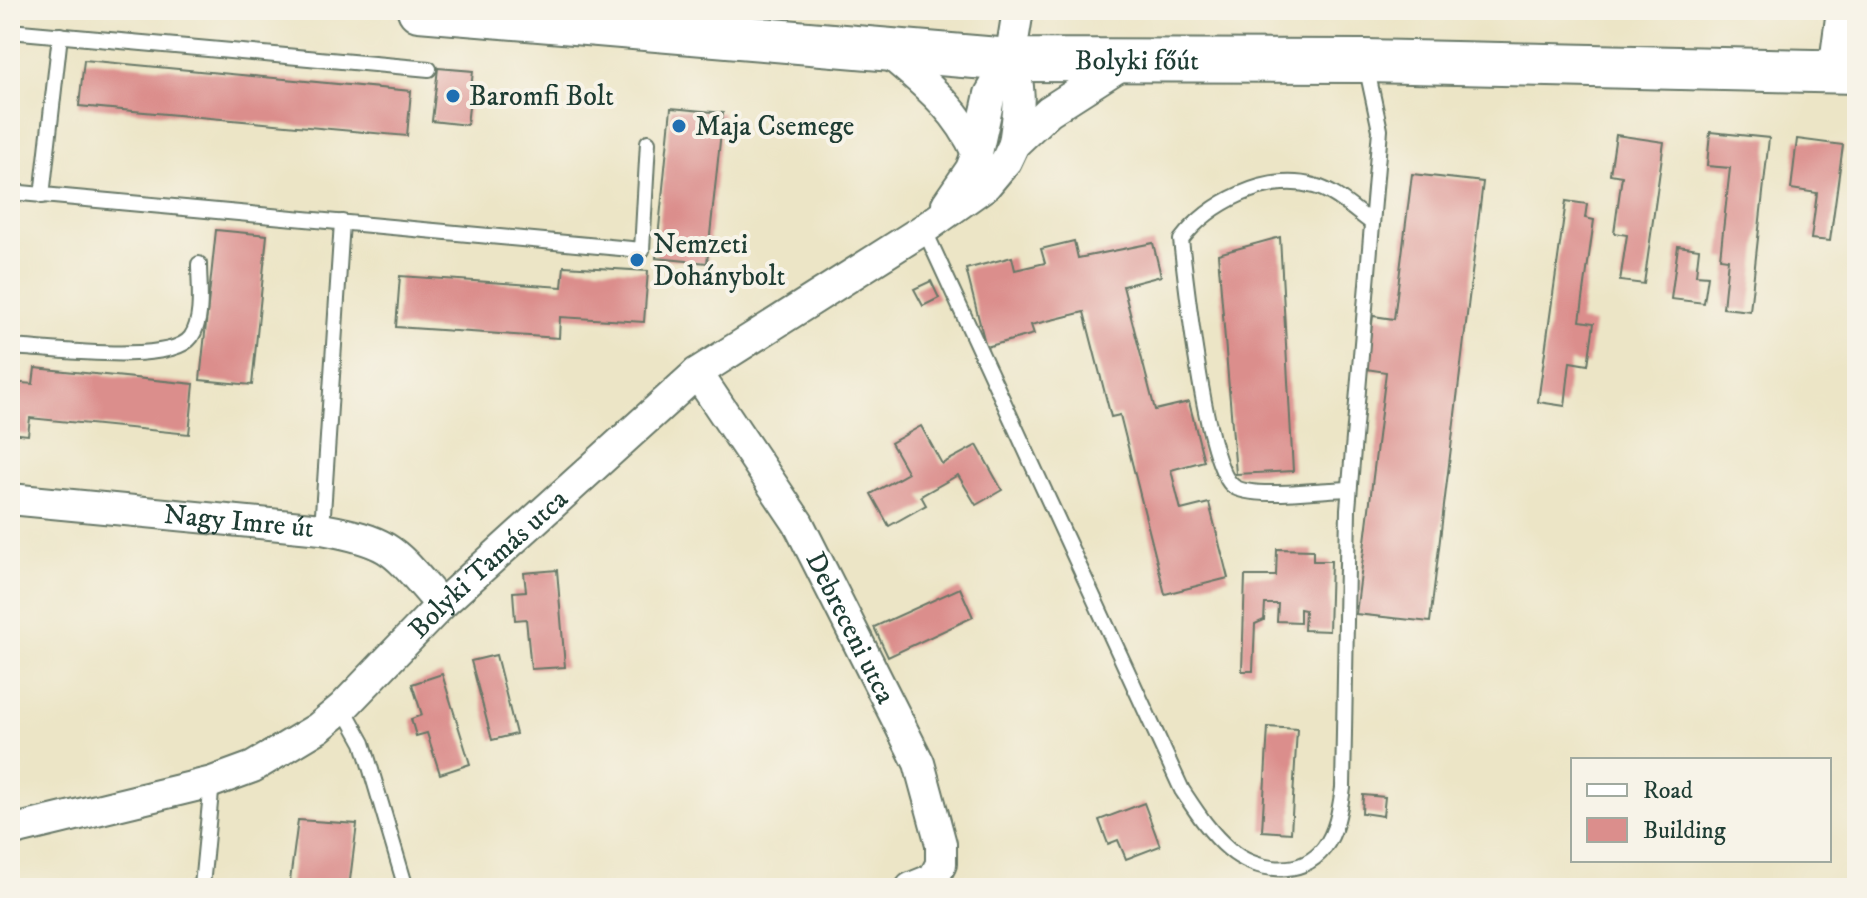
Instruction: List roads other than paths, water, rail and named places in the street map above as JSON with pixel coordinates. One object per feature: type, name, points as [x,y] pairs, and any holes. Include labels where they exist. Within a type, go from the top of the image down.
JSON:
[{"type":"main road","name":"Bolyki főút","points":[[419,10],[1010,60],[1124,63],[1365,61],[1846,72]]},
{"type":"street","points":[[1010,60],[1018,10]]},
{"type":"street","points":[[1842,10],[1846,72]]},
{"type":"street","points":[[888,52],[950,107],[965,126],[977,153]]},
{"type":"street","name":"Bolyki Tamás utca","points":[[10,831],[212,782],[253,767],[290,746],[343,707],[441,605],[697,373],[929,226],[986,185],[1006,161],[1014,144],[1021,95],[1020,80],[1010,60]]},
{"type":"street","name":"Bolyki Tamás utca","points":[[929,226],[959,189],[977,153],[990,94],[1010,60]]},
{"type":"street","name":"Bolyki Tamás utca","points":[[1014,144],[1064,100],[1124,63]]},
{"type":"street","name":"Debreceni utca","points":[[697,373],[798,523],[919,763],[941,844],[941,864],[933,879],[911,888]]},
{"type":"street","name":"Nagy Imre út","points":[[10,499],[322,529],[370,538],[386,545],[441,605]]},
{"type":"lane","points":[[10,31],[429,69]]},
{"type":"lane","points":[[42,196],[60,35]]},
{"type":"lane","points":[[929,226],[1168,763],[1201,820],[1229,849],[1254,866],[1288,868],[1315,857],[1333,831],[1340,808],[1349,489],[1380,130],[1365,61]]},
{"type":"lane","points":[[10,192],[642,250],[648,142]]},
{"type":"lane","points":[[1349,489],[1256,492],[1235,488],[1222,474],[1207,418],[1181,240],[1198,218],[1228,199],[1288,184],[1315,186],[1372,223]]},
{"type":"lane","points":[[322,529],[342,222]]},
{"type":"lane","points":[[10,347],[149,354],[173,348],[190,338],[198,319],[199,264]]},
{"type":"lane","points":[[343,707],[363,743],[406,888]]},
{"type":"lane","points":[[194,888],[202,886],[212,782]]},
{"type":"place","name":"Baromfi Bolt","points":[[453,96]]},
{"type":"place","name":"Maja Csemege","points":[[679,126]]},
{"type":"place","name":"Nemzeti Dohánybolt","points":[[637,260]]}]
